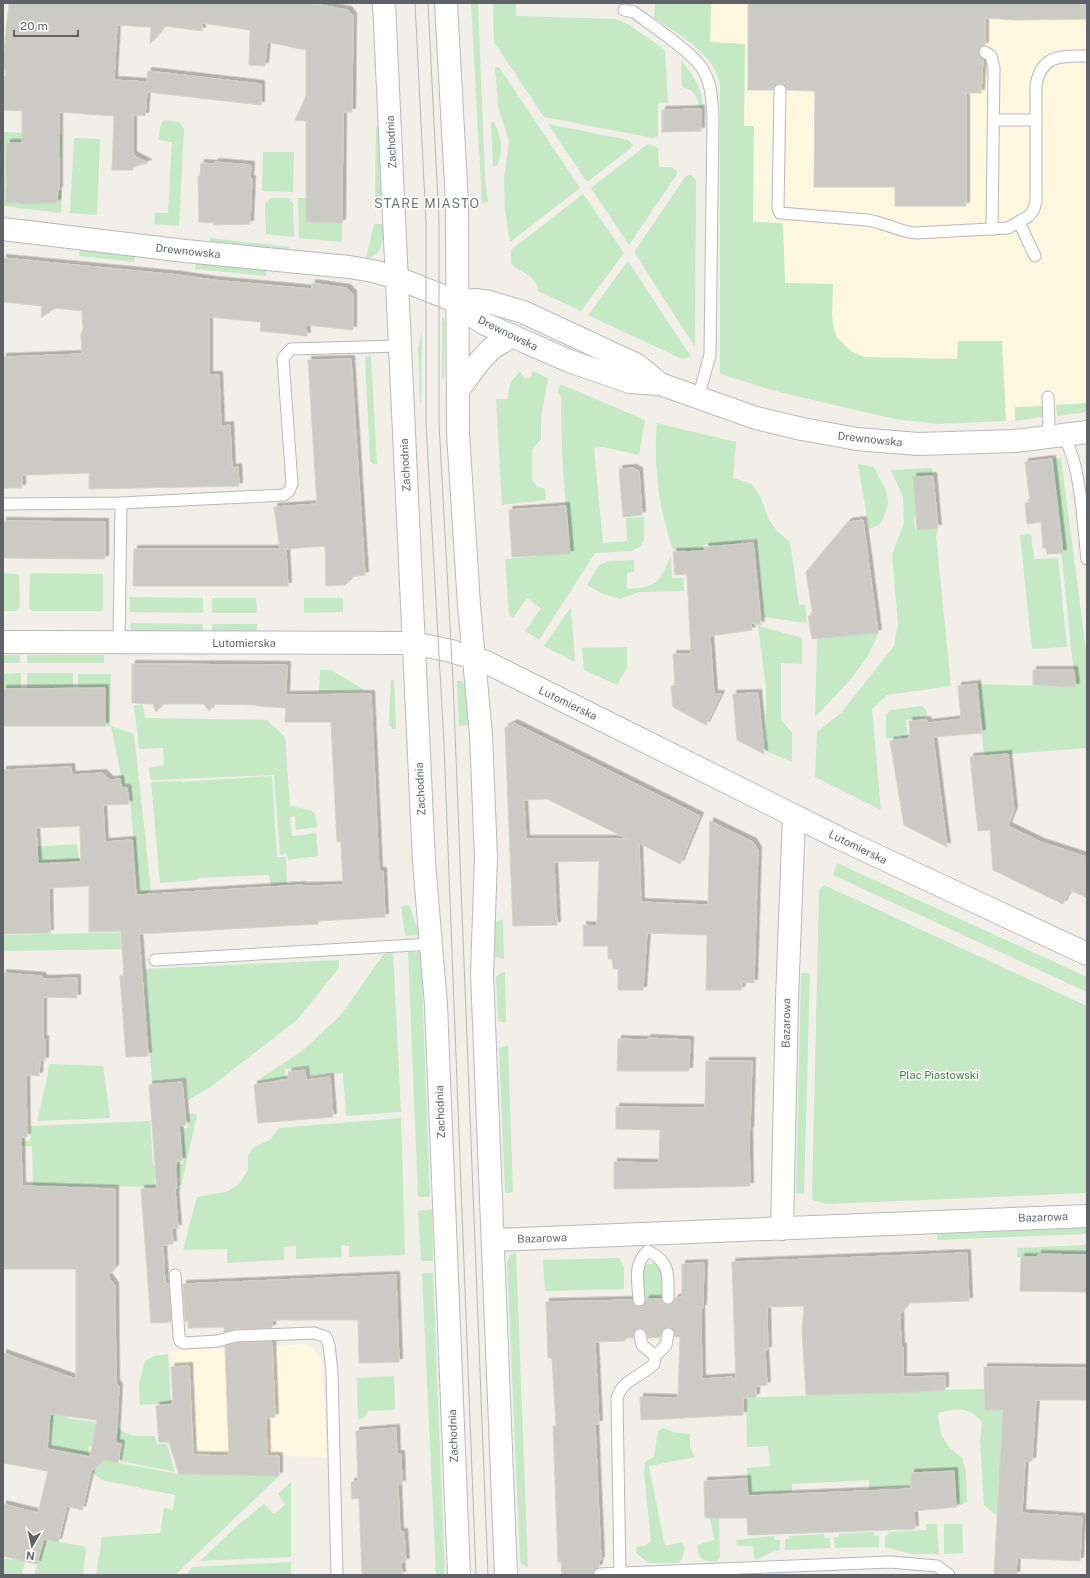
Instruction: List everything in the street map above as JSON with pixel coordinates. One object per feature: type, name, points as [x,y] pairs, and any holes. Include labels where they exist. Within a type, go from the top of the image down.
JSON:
[{"type":"main road","name":"Zachodnia","points":[[384,3],[424,862],[432,944],[459,1575]]},
{"type":"main road","points":[[446,3],[457,203],[458,390],[462,513],[481,735],[486,858],[482,973],[506,1575]]},
{"type":"main road","name":"Drewnowska","points":[[3,229],[185,251],[349,267],[373,271],[397,278],[458,302],[471,315],[485,324],[511,337],[569,361],[630,382],[660,384],[775,423],[857,439],[918,444],[1016,441],[1087,432]]},
{"type":"main road","name":"Drewnowska","points":[[458,302],[475,300],[489,302],[523,312],[637,365],[660,384]]},
{"type":"main road","points":[[458,390],[479,362],[492,348],[511,337]]},
{"type":"main road","name":"Lutomierska","points":[[3,642],[413,643],[474,657],[794,816],[1087,954]]},
{"type":"main road","name":"Bazarowa","points":[[782,1229],[786,999],[794,816]]},
{"type":"main road","name":"Bazarowa","points":[[493,1240],[647,1243],[782,1229],[1087,1216]]},
{"type":"lane","points":[[624,10],[634,12],[694,58],[704,70],[711,93],[713,118],[710,356],[698,398]]},
{"type":"lane","points":[[985,52],[991,56],[994,68],[995,120],[992,229]]},
{"type":"lane","points":[[780,90],[778,208],[780,213],[876,221],[904,232],[916,234],[1008,228],[1029,216],[1034,209],[1036,202],[1036,85],[1038,74],[1045,64],[1051,59],[1060,57],[1087,56]]},
{"type":"lane","points":[[995,120],[1036,120]]},
{"type":"lane","points":[[1019,222],[1034,256]]},
{"type":"lane","points":[[3,504],[121,503],[284,495],[289,491],[292,484],[283,358],[286,353],[291,349],[399,346]]},
{"type":"lane","points":[[1048,397],[1049,421],[1054,436],[1068,442],[1074,461],[1087,559]]},
{"type":"lane","points":[[119,642],[121,503]]},
{"type":"lane","points":[[155,960],[432,944]]},
{"type":"lane","points":[[639,1300],[638,1263],[647,1243],[664,1261],[668,1275],[668,1298]]},
{"type":"lane","points":[[175,1275],[179,1336],[180,1341],[184,1343],[218,1342],[235,1336],[314,1333],[326,1337],[330,1345],[332,1372],[337,1575]]},
{"type":"lane","points":[[620,1574],[617,1399],[619,1391],[623,1385],[654,1364],[655,1356],[666,1346],[668,1334]]},
{"type":"lane","points":[[640,1335],[642,1344],[655,1356]]},
{"type":"lane","points":[[600,1574],[716,1572],[890,1562],[937,1566],[949,1575]]},
{"type":"shaded area","points":[[655,3],[1087,3],[1087,412],[1005,421],[720,339],[722,62]]},
{"type":"shaded area","points":[[306,1344],[314,1349],[322,1362],[327,1457],[279,1456],[279,1476],[178,1474],[170,1351]]},
{"type":"green space","points":[[471,3],[478,3],[485,179],[488,202],[482,203]]},
{"type":"green space","points":[[493,3],[516,3],[516,16],[615,19],[626,23],[665,50],[668,103],[658,103],[658,136],[653,138],[544,117],[494,42]]},
{"type":"green space","points":[[655,3],[711,3],[710,42],[745,44],[744,126],[754,126],[753,222],[783,223],[785,283],[833,284],[832,316],[834,330],[837,337],[851,351],[864,357],[957,359],[958,341],[1002,341],[1006,421],[940,424],[894,419],[771,390],[721,374],[720,83],[710,62],[694,45],[654,18]]},
{"type":"green space","points":[[681,60],[699,88],[703,107],[699,107],[695,94],[682,87]]},
{"type":"green space","points":[[495,67],[499,67],[580,188],[510,242],[505,211],[504,179],[509,141],[498,107]]},
{"type":"green space","points":[[164,120],[179,122],[184,129],[179,226],[154,224],[155,213],[168,213],[172,142],[159,140],[160,127]]},
{"type":"green space","points":[[491,122],[494,122],[501,143],[497,166],[493,166]]},
{"type":"green space","points":[[548,124],[628,140],[633,145],[587,182]]},
{"type":"green space","points":[[378,126],[382,205],[375,205],[376,127]]},
{"type":"green space","points":[[3,132],[62,135],[61,158],[22,143],[6,157],[5,188],[21,204],[57,203],[58,190],[62,190],[61,213],[3,206]]},
{"type":"green space","points":[[74,138],[100,139],[97,215],[70,213]]},
{"type":"green space","points":[[648,144],[658,148],[659,167],[671,167],[676,170],[677,174],[629,245],[591,188]]},
{"type":"green space","points":[[263,152],[294,152],[293,192],[262,191]]},
{"type":"green space","points":[[691,175],[696,180],[695,347],[634,252],[686,176]]},
{"type":"green space","points":[[583,194],[624,253],[581,311],[538,291],[532,278],[511,264],[511,250]]},
{"type":"green space","points":[[270,198],[288,198],[293,204],[294,237],[266,234],[265,204]]},
{"type":"green space","points":[[298,198],[306,198],[306,222],[342,223],[342,242],[299,238]]},
{"type":"green space","points":[[374,224],[383,224],[383,241],[376,254],[372,257],[366,258]]},
{"type":"green space","points":[[210,238],[289,247],[288,252],[210,243]]},
{"type":"green space","points":[[80,249],[135,255],[134,262],[79,256]]},
{"type":"green space","points":[[196,261],[266,269],[266,276],[195,269]]},
{"type":"green space","points":[[628,261],[691,357],[682,359],[588,315]]},
{"type":"green space","points":[[442,317],[445,323],[444,379],[442,379]]},
{"type":"green space","points":[[422,332],[421,402],[420,402],[418,348]]},
{"type":"green space","points":[[371,356],[377,464],[373,464],[370,461],[365,357]]},
{"type":"green space","points":[[520,371],[525,379],[531,377],[533,371],[548,378],[541,418],[541,439],[532,450],[532,480],[537,486],[545,489],[546,500],[502,505],[496,399],[507,399],[511,382]]},
{"type":"green space","points":[[560,384],[645,420],[639,455],[603,447],[594,448],[603,543],[627,541],[626,518],[644,517],[644,539],[641,546],[631,551],[595,553],[539,640],[525,631],[541,608],[527,598],[513,618],[509,615],[505,559],[569,553],[562,454],[561,396],[558,392]]},
{"type":"green space","points":[[1087,403],[1087,412],[1057,416],[1056,405]]},
{"type":"green space","points":[[1042,406],[1042,417],[1015,421],[1015,407]]},
{"type":"green space","points":[[657,423],[736,442],[733,478],[752,484],[761,498],[769,520],[777,531],[790,542],[799,605],[805,605],[807,623],[763,617],[755,539],[741,541],[742,558],[715,558],[715,545],[703,545],[702,555],[688,582],[685,550],[673,550],[664,519],[658,487],[656,455]]},
{"type":"green space","points":[[1061,458],[1087,658],[1087,748],[984,756],[977,684],[1075,687],[1052,459]]},
{"type":"green space","points":[[858,464],[874,467],[887,495],[888,501],[885,515],[880,524],[869,529]]},
{"type":"green space","points":[[932,468],[933,476],[913,477],[916,515],[914,516],[915,530],[938,528],[936,537],[951,686],[887,695],[872,709],[881,810],[815,777],[817,732],[841,713],[894,646],[898,624],[892,554],[904,523],[903,497],[891,470]]},
{"type":"green space","points":[[1031,534],[1034,559],[1058,558],[1067,647],[1032,649],[1020,535]]},
{"type":"green space","points":[[671,556],[672,578],[683,578],[684,591],[639,592],[620,599],[603,594],[587,585],[599,565],[609,561],[634,560],[634,572],[627,573],[627,589],[652,585],[660,578]]},
{"type":"green space","points":[[3,573],[19,574],[20,607],[17,611],[3,611]]},
{"type":"green space","points":[[30,573],[103,574],[103,608],[101,611],[32,611],[29,608]]},
{"type":"green space","points":[[130,597],[203,598],[203,613],[130,612]]},
{"type":"green space","points":[[212,598],[256,598],[257,613],[212,613]]},
{"type":"green space","points":[[304,598],[343,598],[343,612],[304,613]]},
{"type":"green space","points":[[571,607],[575,662],[544,646]]},
{"type":"green space","points":[[130,623],[203,624],[203,632],[131,631]]},
{"type":"green space","points":[[212,624],[257,624],[257,633],[212,633]]},
{"type":"green space","points":[[758,626],[802,638],[802,664],[781,663],[781,719],[792,733],[792,762],[766,751],[766,689]]},
{"type":"green space","points":[[878,633],[874,645],[860,667],[815,717],[817,638]]},
{"type":"green space","points":[[627,647],[627,667],[617,685],[584,670],[582,648]]},
{"type":"green space","points":[[3,655],[20,655],[20,663],[3,663]]},
{"type":"green space","points":[[27,655],[104,655],[104,663],[27,663]]},
{"type":"green space","points":[[320,670],[331,670],[366,691],[319,692]]},
{"type":"green space","points":[[21,673],[21,688],[3,689],[3,674]]},
{"type":"green space","points":[[27,673],[73,673],[73,689],[27,689]]},
{"type":"green space","points":[[78,674],[111,674],[110,726],[105,726],[78,689]]},
{"type":"green space","points":[[391,680],[394,680],[396,729],[393,729],[389,725]]},
{"type":"green space","points":[[457,681],[462,681],[465,685],[468,725],[459,726]]},
{"type":"green space","points":[[134,705],[143,705],[145,718],[267,720],[285,737],[290,806],[311,810],[315,814],[317,827],[296,830],[295,816],[290,817],[292,836],[316,833],[318,856],[288,860],[287,854],[280,855],[274,775],[151,780],[149,768],[164,765],[163,748],[139,749]]},
{"type":"green space","points":[[921,706],[926,710],[927,717],[906,720],[908,741],[905,780],[901,737],[886,739],[886,715],[891,710]]},
{"type":"green space","points":[[111,726],[134,734],[151,891],[147,892],[148,903],[139,904],[129,785],[123,786]]},
{"type":"green space","points":[[272,776],[277,857],[286,857],[287,884],[271,885],[269,875],[197,878],[197,880],[160,883],[151,782],[182,782]]},
{"type":"green space","points":[[77,844],[79,861],[3,864],[3,849]]},
{"type":"green space","points":[[837,863],[1087,977],[1087,992],[833,875]]},
{"type":"green space","name":"Plac Piastowski","points":[[824,885],[1087,1006],[1087,1193],[827,1204],[812,1199],[819,890]]},
{"type":"green space","points":[[409,905],[419,933],[417,935],[405,936],[401,906]]},
{"type":"green space","points":[[503,920],[504,959],[495,957],[495,923]]},
{"type":"green space","points":[[137,932],[137,949],[3,951],[3,935]]},
{"type":"green space","points":[[408,952],[420,953],[422,983],[430,1197],[418,1197]]},
{"type":"green space","points":[[393,953],[401,1112],[346,1116],[343,1073],[309,1076],[308,1067],[285,1069],[286,1078],[255,1082],[302,1051],[340,1016],[384,954]]},
{"type":"green space","points":[[339,960],[339,968],[297,1020],[212,1086],[188,1100],[185,1079],[152,1082],[145,969]]},
{"type":"green space","points":[[505,972],[506,1023],[498,1021],[496,977]]},
{"type":"green space","points":[[801,973],[810,973],[804,1194],[796,1193]]},
{"type":"green space","points":[[508,1045],[513,1192],[505,1193],[499,1048]]},
{"type":"green space","points":[[49,1064],[103,1066],[110,1118],[37,1121]]},
{"type":"green space","points":[[188,1113],[197,1115],[179,1195],[179,1177],[155,1178],[156,1187],[33,1185],[32,1146],[3,1146],[3,1141],[30,1141],[31,1126],[150,1121],[153,1165],[183,1164],[182,1128],[188,1128]]},
{"type":"green space","points":[[401,1118],[405,1255],[349,1257],[349,1246],[341,1245],[342,1257],[296,1259],[296,1246],[284,1247],[284,1260],[227,1263],[227,1249],[183,1250],[197,1197],[226,1192],[239,1184],[248,1170],[248,1155],[254,1147],[270,1140],[279,1128]]},
{"type":"green space","points":[[432,1209],[433,1261],[421,1261],[418,1211]]},
{"type":"green space","points":[[1087,1228],[1087,1234],[937,1240],[937,1234]]},
{"type":"green space","points":[[1087,1245],[1087,1255],[1039,1254],[1038,1257],[1017,1257],[1017,1248]]},
{"type":"green space","points":[[516,1252],[528,1567],[521,1564],[520,1559],[507,1262],[510,1255]]},
{"type":"green space","points":[[619,1258],[624,1268],[624,1289],[545,1291],[543,1260]]},
{"type":"green space","points":[[654,1263],[657,1264],[662,1274],[663,1298],[641,1299],[641,1271],[645,1265]]},
{"type":"green space","points":[[422,1273],[433,1273],[445,1575],[436,1575]]},
{"type":"green space","points":[[168,1354],[171,1403],[140,1405],[139,1384],[145,1361],[154,1356]]},
{"type":"green space","points":[[394,1376],[395,1410],[368,1411],[365,1417],[358,1420],[357,1378]]},
{"type":"green space","points":[[973,1389],[1004,1390],[997,1516],[984,1505],[980,1441],[982,1421],[972,1413],[962,1410],[951,1410],[938,1413],[941,1435],[950,1448],[962,1458],[966,1472],[967,1502],[956,1507],[954,1471],[911,1473],[911,1486],[869,1489],[869,1480],[792,1484],[792,1492],[748,1494],[747,1468],[770,1466],[768,1446],[747,1447],[746,1398]]},
{"type":"green space","points":[[33,1405],[72,1419],[116,1425],[124,1432],[129,1434],[139,1436],[155,1436],[157,1444],[167,1444],[175,1472],[120,1461],[123,1442],[104,1439],[101,1448],[89,1446],[88,1455],[49,1447],[51,1430],[34,1427]]},
{"type":"green space","points":[[664,1428],[673,1432],[690,1434],[690,1447],[695,1457],[649,1466],[665,1546],[682,1542],[684,1550],[683,1556],[679,1563],[649,1563],[636,1553],[636,1547],[646,1545],[651,1541],[644,1474],[645,1462],[654,1457],[658,1431]]},
{"type":"green space","points":[[98,1459],[178,1474],[279,1476],[175,1575],[96,1575],[102,1537],[160,1533],[164,1508],[173,1510],[175,1495],[102,1480],[91,1472],[97,1467]]},
{"type":"green space","points":[[291,1482],[291,1557],[200,1561],[239,1524],[264,1504],[274,1514],[285,1505],[278,1494]]},
{"type":"green space","points":[[710,1517],[719,1518],[720,1558],[717,1561],[702,1559],[700,1557],[697,1545],[714,1540]]},
{"type":"green space","points":[[926,1524],[937,1524],[939,1554],[912,1554],[885,1547],[885,1536],[888,1535],[889,1532],[926,1530]]},
{"type":"green space","points":[[944,1524],[962,1524],[963,1553],[944,1554]]},
{"type":"green space","points":[[874,1532],[874,1536],[879,1536],[879,1547],[835,1548],[834,1537],[839,1537],[839,1534]]},
{"type":"green space","points":[[824,1534],[825,1538],[830,1538],[830,1548],[785,1550],[785,1539],[789,1539],[789,1536]]},
{"type":"green space","points":[[774,1536],[774,1540],[780,1540],[780,1550],[758,1558],[754,1559],[753,1546],[737,1546],[736,1540]]},
{"type":"green space","points":[[44,1539],[86,1547],[83,1575],[34,1575]]},
{"type":"green space","points":[[14,1549],[27,1553],[22,1575],[3,1575],[3,1558],[12,1560]]},
{"type":"green space","points":[[291,1562],[291,1575],[186,1575],[193,1567]]},
{"type":"building","points":[[9,3],[309,3],[348,10],[353,16],[352,112],[343,112],[342,223],[306,222],[306,121],[295,120],[306,96],[306,50],[267,42],[265,66],[249,65],[250,30],[202,23],[202,31],[165,26],[150,44],[151,27],[117,25],[114,80],[147,82],[148,71],[261,84],[261,105],[147,92],[145,116],[133,115],[133,155],[148,163],[133,167],[133,170],[112,170],[114,116],[59,112],[59,190],[57,203],[6,203],[7,143],[22,143],[22,111],[3,110],[3,78],[6,75],[3,61]]},
{"type":"building","points":[[748,3],[1087,3],[1087,19],[1017,20],[985,18],[985,45],[979,48],[978,52],[983,59],[981,93],[966,93],[966,206],[895,206],[895,187],[814,187],[815,91],[787,90],[784,84],[780,83],[774,86],[773,90],[748,90]]},
{"type":"building","points":[[701,109],[701,131],[662,132],[662,110]]},
{"type":"building","points":[[215,162],[251,165],[250,179],[252,179],[250,224],[213,225],[214,223],[199,222],[198,176],[200,177],[201,163],[215,164]]},
{"type":"building","points":[[3,258],[312,289],[312,283],[347,288],[353,294],[353,330],[306,325],[307,336],[260,331],[261,322],[209,317],[209,375],[219,375],[221,426],[230,425],[232,468],[238,467],[239,486],[89,489],[89,473],[22,475],[22,488],[3,488],[3,357],[82,354],[81,335],[83,329],[82,311],[55,308],[41,318],[42,306],[3,302]]},
{"type":"building","points":[[351,359],[365,575],[349,577],[349,581],[345,585],[326,586],[325,546],[283,549],[286,549],[288,586],[133,586],[134,549],[280,549],[274,507],[317,504],[308,360]]},
{"type":"building","points":[[1052,459],[1063,553],[1047,554],[1046,548],[1043,548],[1041,522],[1027,524],[1025,503],[1030,502],[1025,462]]},
{"type":"building","points":[[633,468],[639,471],[642,515],[623,517],[619,469]]},
{"type":"building","points":[[933,476],[938,528],[917,530],[913,477]]},
{"type":"building","points":[[566,506],[570,554],[512,557],[509,510]]},
{"type":"building","points":[[863,520],[878,633],[812,639],[808,616],[813,616],[806,572],[848,522]]},
{"type":"building","points":[[3,521],[105,522],[105,559],[3,558]]},
{"type":"building","points":[[753,543],[761,625],[751,623],[752,630],[710,636],[714,694],[721,694],[706,725],[673,707],[671,686],[675,685],[673,654],[691,654],[687,574],[675,575],[673,552],[706,551],[705,547]]},
{"type":"building","points":[[132,664],[287,665],[286,695],[371,694],[379,871],[383,871],[385,917],[318,921],[318,924],[139,934],[148,1056],[126,1057],[120,976],[124,976],[121,931],[89,932],[89,886],[49,888],[50,933],[3,934],[3,770],[71,767],[72,775],[103,773],[110,780],[120,779],[121,788],[127,788],[129,804],[103,805],[105,842],[132,840],[136,895],[303,885],[343,885],[341,842],[337,842],[331,722],[285,722],[286,708],[255,705],[214,704],[209,711],[204,704],[163,704],[156,712],[153,704],[132,703]],"holes":[[[80,826],[81,862],[38,864],[36,828]]]},
{"type":"building","points":[[1033,670],[1074,670],[1076,687],[1033,685]]},
{"type":"building","points":[[977,684],[982,733],[933,737],[947,847],[904,825],[890,741],[910,738],[909,721],[927,720],[928,723],[961,719],[958,686]]},
{"type":"building","points":[[105,688],[105,726],[3,726],[3,689]]},
{"type":"building","points":[[758,693],[764,754],[737,740],[733,694]]},
{"type":"building","points":[[514,723],[700,816],[680,864],[639,843],[641,902],[708,905],[710,821],[753,842],[758,850],[754,983],[742,982],[741,990],[706,990],[707,935],[647,933],[643,990],[618,990],[618,969],[613,969],[612,959],[608,959],[608,946],[584,946],[583,925],[597,926],[599,861],[554,862],[557,925],[513,926],[505,728]],"holes":[[[547,799],[628,839],[526,839],[524,800]]]},
{"type":"building","points":[[1008,754],[1014,810],[1008,826],[1041,842],[1087,857],[1087,898],[1070,890],[1063,904],[993,870],[990,830],[978,831],[970,757]]},
{"type":"building","points":[[3,973],[42,976],[44,979],[77,978],[77,998],[43,997],[43,1039],[45,1039],[45,1061],[40,1060],[39,1076],[26,1075],[27,1137],[21,1137],[22,1186],[115,1189],[115,1268],[108,1276],[115,1286],[116,1383],[119,1387],[116,1443],[121,1444],[118,1463],[103,1460],[91,1472],[82,1510],[67,1506],[58,1542],[44,1539],[37,1564],[3,1556],[3,1504],[38,1513],[48,1471],[3,1463],[3,1353],[76,1379],[76,1269],[3,1269]],"holes":[[[50,1414],[97,1420],[90,1457],[47,1449]]]},
{"type":"building","points":[[648,1038],[690,1040],[689,1071],[617,1071],[618,1039],[647,1040]]},
{"type":"building","points":[[706,1061],[752,1061],[749,1131],[750,1186],[614,1189],[614,1162],[659,1163],[660,1130],[616,1129],[616,1107],[705,1108]]},
{"type":"building","points":[[305,1070],[306,1080],[330,1077],[333,1117],[258,1123],[254,1085],[289,1079],[288,1072]]},
{"type":"building","points":[[182,1082],[186,1125],[179,1126],[182,1161],[176,1161],[175,1189],[178,1228],[172,1228],[173,1244],[163,1245],[165,1284],[169,1284],[171,1322],[151,1323],[141,1189],[157,1189],[149,1085]]},
{"type":"building","points":[[967,1253],[969,1301],[909,1303],[900,1314],[901,1346],[903,1347],[903,1377],[945,1376],[945,1390],[896,1393],[806,1395],[802,1331],[804,1306],[767,1307],[768,1350],[765,1350],[767,1385],[756,1386],[756,1397],[743,1398],[743,1415],[641,1420],[640,1397],[678,1398],[680,1337],[675,1337],[674,1331],[670,1327],[663,1329],[660,1337],[648,1338],[645,1330],[639,1328],[634,1332],[633,1338],[625,1338],[625,1341],[595,1342],[599,1424],[595,1424],[601,1560],[599,1561],[599,1567],[594,1570],[593,1575],[562,1575],[561,1562],[558,1562],[553,1426],[556,1426],[552,1358],[548,1358],[546,1302],[632,1300],[633,1304],[639,1307],[643,1306],[646,1299],[661,1299],[664,1304],[668,1305],[674,1302],[675,1298],[682,1297],[682,1264],[704,1263],[703,1308],[701,1308],[702,1379],[733,1377],[736,1382],[732,1262]]},
{"type":"building","points":[[1038,1254],[1087,1255],[1087,1292],[1020,1291],[1021,1257],[1038,1257]]},
{"type":"building","points":[[396,1275],[399,1362],[359,1363],[358,1320],[272,1320],[272,1328],[235,1329],[224,1332],[224,1327],[188,1328],[188,1321],[185,1321],[183,1284]]},
{"type":"building","points":[[272,1342],[275,1417],[266,1418],[267,1456],[279,1456],[279,1476],[179,1474],[169,1442],[159,1442],[156,1406],[173,1404],[171,1367],[189,1366],[193,1455],[229,1456],[225,1346],[236,1343]]},
{"type":"building","points":[[984,1367],[1087,1368],[1086,1400],[1036,1400],[1032,1461],[1025,1461],[1022,1513],[1082,1517],[1080,1561],[1017,1558],[1016,1575],[994,1575],[1003,1410],[985,1410]]},
{"type":"building","points":[[396,1428],[397,1454],[401,1454],[402,1484],[398,1484],[400,1532],[404,1532],[406,1562],[401,1562],[402,1575],[362,1575],[359,1498],[352,1499],[351,1482],[358,1481],[356,1431]]},
{"type":"building","points":[[954,1471],[956,1507],[914,1511],[915,1529],[748,1535],[747,1518],[705,1518],[704,1481],[747,1479],[748,1496],[911,1489],[911,1473]]},
{"type":"tram line","points":[[415,3],[426,223],[426,423],[444,744],[476,1575]]},
{"type":"tram line","points":[[428,3],[439,222],[439,423],[453,681],[488,1575]]},
{"type":"district","name":"STARE MIASTO","points":[[427,203]]}]
